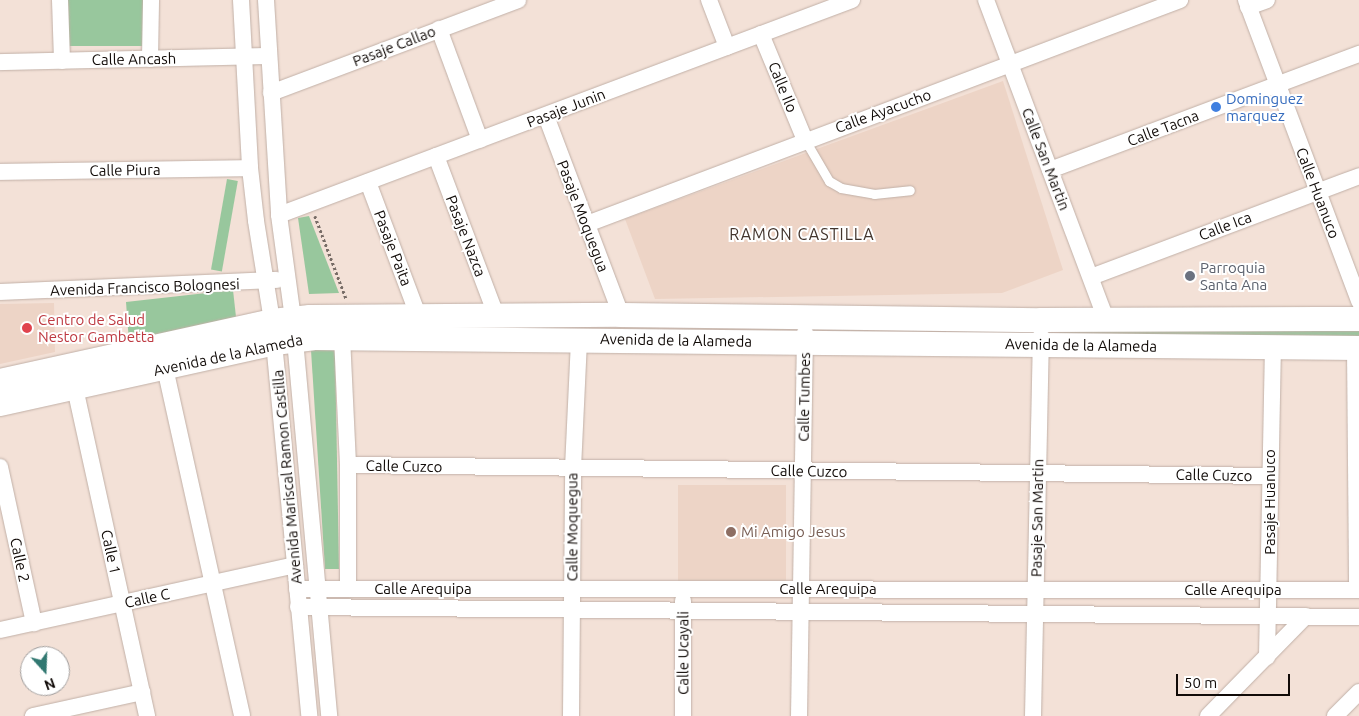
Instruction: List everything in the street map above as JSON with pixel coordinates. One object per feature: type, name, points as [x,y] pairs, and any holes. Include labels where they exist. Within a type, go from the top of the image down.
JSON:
[{"type":"street","points":[[60,0],[62,61]]},
{"type":"street","points":[[150,59],[151,0]]},
{"type":"street","name":"Avenida Mariscal Ramon Castilla","points":[[241,0],[250,168],[256,221],[267,282],[284,331],[316,589],[329,716]]},
{"type":"street","name":"Avenida Mariscal Ramon Castilla","points":[[266,0],[279,214],[289,279],[284,331],[295,565],[309,716]]},
{"type":"street","name":"Pasaje Callao","points":[[271,93],[518,0]]},
{"type":"street","points":[[709,0],[727,47]]},
{"type":"street","name":"Pasaje Junin","points":[[279,214],[546,116],[761,34],[820,6],[852,0]]},
{"type":"street","name":"Calle San Martin","points":[[986,0],[1106,319]]},
{"type":"street","name":"Calle Ayacucho","points":[[587,224],[805,140],[1180,0]]},
{"type":"street","points":[[1247,3],[1267,0]]},
{"type":"street","name":"Calle Huanuco","points":[[1247,3],[1359,301]]},
{"type":"street","points":[[439,30],[480,140]]},
{"type":"street","name":"Calle Ilo","points":[[761,34],[805,140]]},
{"type":"street","name":"Calle Tacna","points":[[1050,170],[1359,54]]},
{"type":"street","name":"Calle Ancash","points":[[0,62],[269,56]]},
{"type":"street","name":"Pasaje Moquegua","points":[[546,116],[621,315]]},
{"type":"street","name":"Pasaje Nazca","points":[[436,156],[496,315]]},
{"type":"street","name":"Calle Piura","points":[[0,172],[250,168]]},
{"type":"street","name":"Calle Ica","points":[[1091,277],[1359,176]]},
{"type":"street","name":"Pasaje Paita","points":[[368,182],[418,315]]},
{"type":"street","name":"Avenida Francisco Bolognesi","points":[[0,292],[267,282],[289,279]]},
{"type":"street","name":"Avenida de la Alameda","points":[[0,381],[284,331],[418,315],[621,315],[1041,320],[1359,319]]},
{"type":"street","name":"Calle Tumbes","points":[[799,716],[805,318]]},
{"type":"street","name":"Pasaje San Martin","points":[[1033,716],[1041,320]]},
{"type":"street","name":"Avenida de la Alameda","points":[[0,404],[165,368],[284,331],[342,337],[1357,348]]},
{"type":"street","points":[[342,337],[348,465],[348,589]]},
{"type":"street","name":"Calle Moquegua","points":[[571,716],[573,468],[579,339]]},
{"type":"street","name":"Pasaje Huanuco","points":[[1267,657],[1270,590],[1273,347]]},
{"type":"street","points":[[1357,348],[1358,590]]},
{"type":"street","points":[[165,368],[242,716]]},
{"type":"street","name":"Calle 1","points":[[75,388],[147,716]]},
{"type":"street","name":"Calle Cuzco","points":[[348,465],[1270,476]]},
{"type":"street","name":"Calle 2","points":[[0,467],[34,623]]},
{"type":"street","name":"Calle C","points":[[0,630],[295,565]]},
{"type":"street","name":"Calle Arequipa","points":[[297,589],[1358,590]]},
{"type":"street","name":"Calle Ucayali","points":[[683,589],[683,716]]},
{"type":"street","name":"Calle Arequipa","points":[[298,607],[1359,617]]},
{"type":"street","points":[[1208,716],[1306,616]]},
{"type":"street","points":[[33,716],[142,692]]},
{"type":"street","points":[[1335,716],[1359,692]]},
{"type":"lane","points":[[805,140],[829,181],[841,188],[874,194],[910,190]]},
{"type":"path","points":[[310,203],[346,299]]},
{"type":"shaded area","points":[[1003,81],[1063,270],[1002,293],[655,299],[625,219]]},
{"type":"shaded area","name":"Centro de Salud Nestor Gambetta","points":[[54,303],[55,352],[0,364],[0,304]]},
{"type":"shaded area","name":"Mi Amigo Jesus","points":[[678,485],[786,485],[786,581],[678,581]]},
{"type":"green space","points":[[68,0],[143,0],[143,46],[68,46]]},
{"type":"green space","points":[[227,179],[238,181],[222,272],[211,270]]},
{"type":"green space","points":[[309,216],[339,293],[309,294],[298,218]]},
{"type":"green space","points":[[233,290],[236,317],[129,342],[126,302]]},
{"type":"green space","points":[[1060,327],[1359,331],[1359,341],[1059,342]]},
{"type":"green space","points":[[335,349],[339,569],[325,569],[311,350]]},
{"type":"place","name":"Dominguez marquez","points":[[1216,107]]},
{"type":"place","name":"Parroquia Santa Ana","points":[[1190,276]]},
{"type":"place","name":"Centro de Salud Nestor Gambetta","points":[[27,328]]},
{"type":"place","name":"Mi Amigo Jesus","points":[[731,532]]},
{"type":"district","name":"RAMON CASTILLA","points":[[802,234]]}]
